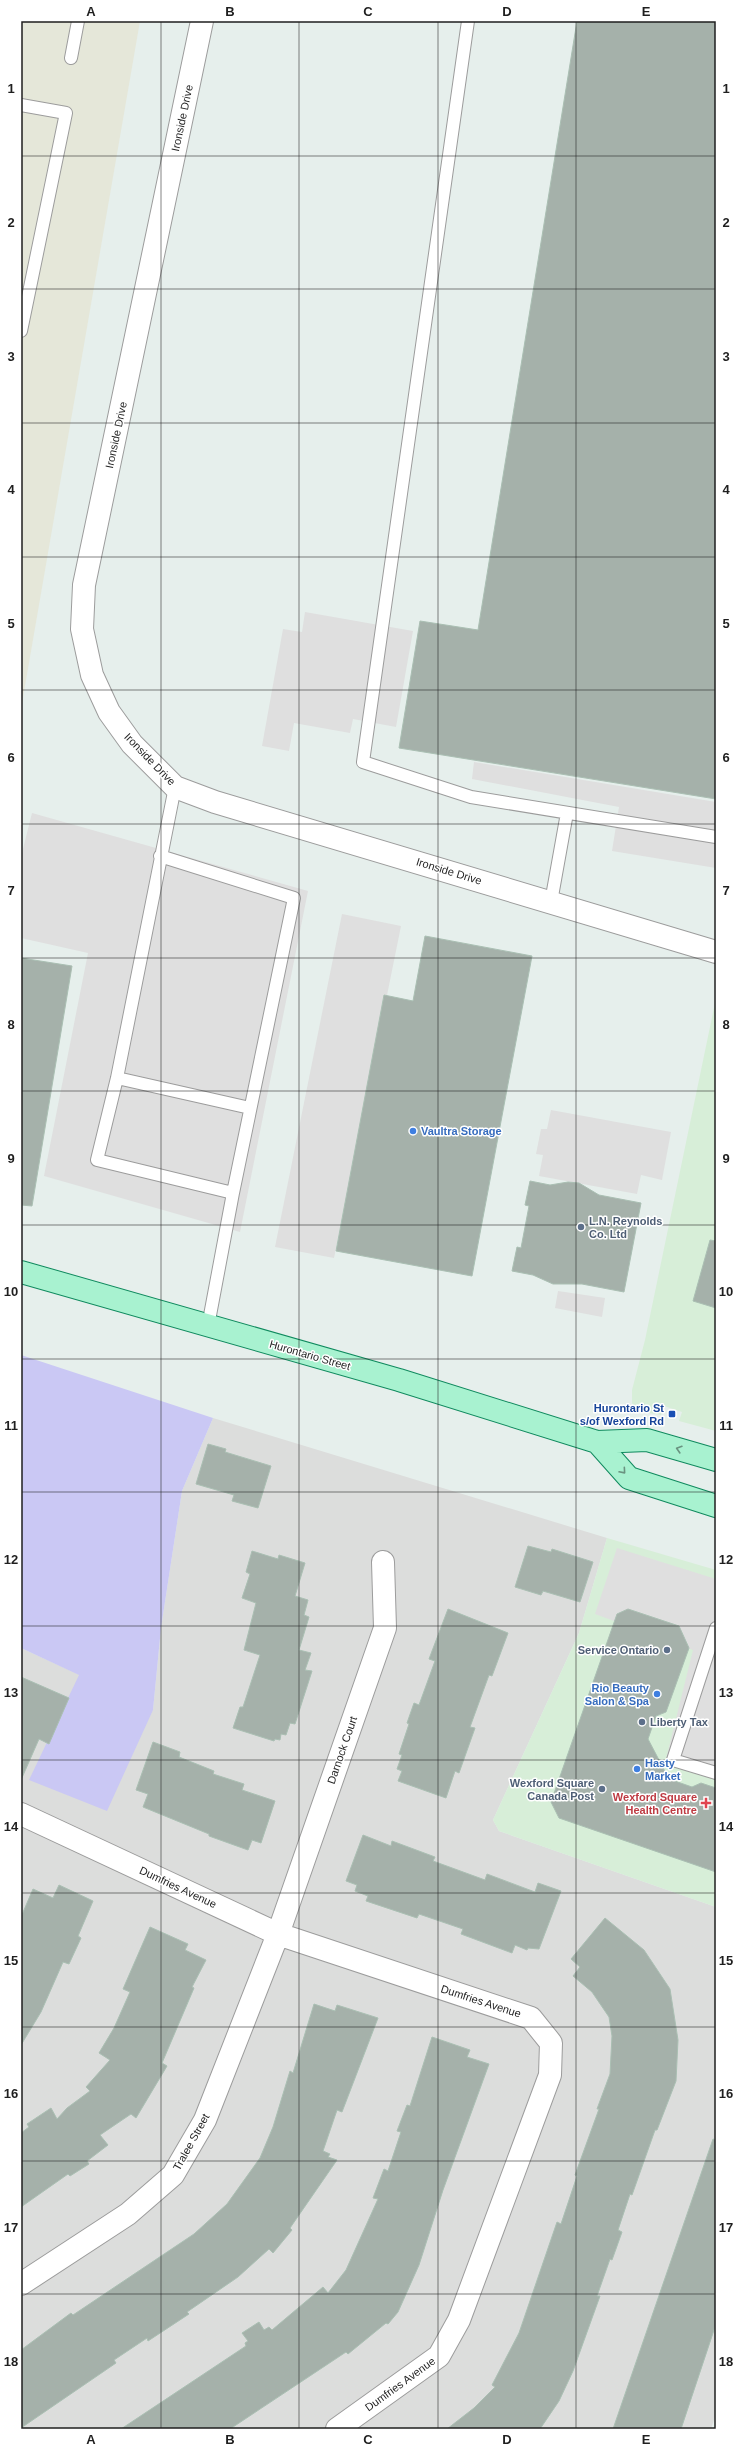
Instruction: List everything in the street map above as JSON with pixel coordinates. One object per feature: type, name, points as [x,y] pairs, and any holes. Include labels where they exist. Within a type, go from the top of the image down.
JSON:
[{"type":"main road","name":"Hurontario Street","points":[[21,1272],[399,1380],[597,1442],[647,1440],[716,1460]]},
{"type":"main road","points":[[597,1442],[629,1478],[716,1506]]},
{"type":"street","name":"Ironside Drive","points":[[202,21],[84,585],[82,629],[92,675],[109,712],[132,744],[175,787],[223,804],[716,952]]},
{"type":"street","name":"Darnock Court","points":[[278,1934],[385,1628],[383,1562]]},
{"type":"street","name":"Dumfries Avenue","points":[[21,1814],[278,1934],[532,2018],[551,2043],[550,2074],[459,2320],[439,2356],[337,2429]]},
{"type":"street","name":"Tralee Street","points":[[21,2284],[128,2214],[173,2175],[205,2120],[278,1934]]},
{"type":"lane","points":[[71,58],[78,21]]},
{"type":"lane","points":[[468,21],[362,762],[471,797],[716,836]]},
{"type":"lane","points":[[21,105],[66,113],[21,331]]},
{"type":"lane","points":[[175,787],[160,856],[117,1078],[97,1160],[232,1192]]},
{"type":"lane","points":[[551,902],[568,813]]},
{"type":"lane","points":[[160,856],[294,898],[232,1192],[208,1326]]},
{"type":"lane","points":[[117,1078],[250,1108]]},
{"type":"lane","points":[[716,1628],[673,1760],[716,1773]]},
{"type":"shaded area","points":[[21,21],[140,21],[21,709]]},
{"type":"shaded area","points":[[305,612],[413,631],[396,727],[353,719],[350,733],[294,723],[289,751],[262,746],[283,629],[302,632]]},
{"type":"shaded area","points":[[474,762],[716,802],[716,868],[612,851],[619,807],[472,779]]},
{"type":"shaded area","points":[[32,813],[308,891],[240,1232],[44,1176],[88,953],[21,938],[21,857]]},
{"type":"shaded area","points":[[342,914],[401,926],[334,1258],[275,1247]]},
{"type":"shaded area","points":[[716,998],[716,1431],[679,1421],[682,1412],[664,1406],[661,1415],[637,1411],[632,1403],[632,1390],[645,1340]]},
{"type":"shaded area","points":[[551,1110],[671,1132],[662,1180],[641,1175],[637,1194],[539,1176],[543,1155],[536,1154],[541,1129],[547,1129]]},
{"type":"shaded area","points":[[558,1291],[605,1298],[602,1317],[555,1308]]},
{"type":"shaded area","points":[[21,1355],[213,1418],[182,1491],[161,1628],[153,1710],[107,1811],[29,1780],[79,1675],[21,1648]]},
{"type":"shaded area","points":[[213,1418],[607,1538],[579,1633],[493,1820],[499,1831],[716,1907],[716,2414],[711,2429],[21,2429],[21,1648],[80,1675],[30,1780],[153,1710],[161,1628],[182,1491]]},
{"type":"shaded area","points":[[607,1538],[716,1570],[716,1907],[499,1831],[493,1820],[579,1633]]},
{"type":"shaded area","points":[[617,1548],[716,1579],[716,1779],[666,1759],[693,1650],[595,1614]]},
{"type":"building","points":[[577,21],[716,21],[716,799],[399,748],[420,621],[478,630]]},
{"type":"building","points":[[425,936],[532,956],[472,1276],[336,1251],[384,995],[413,1001]]},
{"type":"building","points":[[21,958],[72,966],[32,1206],[21,1205]]},
{"type":"building","name":"L.N. Reynolds Co. Ltd","points":[[530,1181],[550,1185],[568,1182],[579,1183],[599,1195],[641,1203],[624,1292],[582,1284],[553,1284],[533,1275],[512,1271],[517,1247],[521,1248],[529,1206],[525,1205]]},
{"type":"building","points":[[710,1240],[716,1241],[716,1308],[693,1301]]},
{"type":"building","points":[[208,1444],[226,1449],[225,1452],[271,1466],[258,1508],[232,1501],[234,1495],[196,1484]]},
{"type":"building","points":[[528,1546],[551,1552],[552,1549],[593,1562],[580,1602],[543,1591],[541,1595],[515,1587]]},
{"type":"building","points":[[252,1551],[278,1559],[279,1555],[305,1563],[295,1596],[308,1600],[304,1615],[309,1617],[299,1650],[311,1653],[305,1670],[312,1671],[295,1724],[290,1723],[286,1735],[281,1734],[280,1740],[275,1739],[274,1741],[233,1728],[240,1707],[243,1707],[260,1655],[244,1650],[256,1603],[242,1598],[250,1574],[246,1572]]},
{"type":"building","points":[[448,1609],[508,1633],[492,1676],[489,1675],[470,1727],[475,1728],[459,1773],[455,1771],[446,1798],[398,1781],[402,1771],[397,1769],[402,1755],[399,1754],[409,1724],[407,1723],[414,1703],[419,1705],[435,1661],[429,1659]]},
{"type":"building","points":[[628,1609],[679,1626],[689,1648],[666,1712],[656,1716],[648,1739],[669,1779],[692,1787],[701,1783],[716,1788],[716,1872],[559,1818],[551,1802],[617,1614]]},
{"type":"building","points":[[21,1677],[69,1698],[49,1744],[39,1739],[21,1780]]},
{"type":"building","points":[[153,1742],[180,1752],[179,1757],[214,1771],[213,1774],[244,1784],[242,1790],[275,1801],[261,1843],[252,1840],[248,1850],[209,1836],[209,1834],[143,1807],[148,1794],[136,1790]]},
{"type":"building","points":[[363,1835],[391,1846],[392,1841],[435,1857],[433,1861],[485,1880],[487,1874],[535,1892],[538,1883],[561,1891],[539,1949],[528,1948],[527,1950],[515,1945],[512,1953],[461,1934],[463,1929],[419,1914],[417,1918],[366,1901],[368,1896],[355,1891],[357,1885],[346,1881]]},
{"type":"building","points":[[59,1885],[93,1901],[78,1936],[81,1938],[69,1964],[63,1962],[41,2012],[21,2045],[21,1917],[33,1889],[53,1898]]},
{"type":"building","points":[[605,1918],[644,1950],[670,1989],[678,2040],[676,2081],[657,2130],[655,2130],[632,2195],[630,2194],[618,2230],[622,2232],[612,2260],[610,2259],[597,2296],[600,2296],[573,2371],[559,2401],[540,2429],[447,2429],[474,2408],[495,2387],[492,2385],[519,2333],[557,2222],[561,2224],[577,2176],[575,2175],[610,2074],[612,2036],[609,2017],[592,1992],[573,1976],[580,1967],[571,1959]]},
{"type":"building","points":[[150,1927],[188,1944],[185,1950],[206,1960],[192,1987],[194,1988],[162,2063],[167,2066],[136,2118],[131,2114],[100,2135],[108,2145],[87,2161],[89,2164],[70,2176],[68,2174],[21,2207],[21,2133],[29,2127],[27,2124],[51,2108],[57,2119],[67,2108],[90,2091],[86,2087],[110,2060],[99,2053],[114,2028],[130,1992],[123,1989]]},
{"type":"building","points":[[314,2004],[335,2011],[337,2005],[378,2018],[342,2112],[337,2110],[323,2151],[330,2154],[328,2157],[337,2160],[290,2228],[292,2230],[273,2253],[269,2249],[238,2277],[187,2312],[189,2314],[148,2341],[147,2338],[114,2360],[116,2363],[21,2428],[21,2350],[71,2313],[73,2315],[194,2234],[227,2204],[260,2158],[273,2127],[290,2071],[293,2073]]},
{"type":"building","points":[[432,2037],[470,2050],[467,2057],[489,2064],[443,2190],[419,2265],[398,2312],[388,2324],[386,2323],[348,2354],[346,2352],[230,2429],[121,2429],[246,2346],[245,2343],[248,2341],[242,2333],[259,2322],[264,2330],[269,2327],[272,2330],[323,2287],[328,2293],[346,2270],[378,2199],[373,2198],[384,2169],[388,2171],[401,2132],[397,2131],[407,2105],[410,2106]]},
{"type":"building","points":[[713,2139],[716,2140],[716,2324],[681,2429],[613,2429]]},
{"type":"place","name":"Vaultra Storage","points":[[413,1131]]},
{"type":"place","name":"L.N. Reynolds Co. Ltd","points":[[581,1227]]},
{"type":"place","name":"Hurontario St s/of Wexford Rd","points":[[672,1414]]},
{"type":"place","name":"Service Ontario","points":[[667,1650]]},
{"type":"place","name":"Rio Beauty Salon & Spa","points":[[657,1694]]},
{"type":"place","name":"Liberty Tax","points":[[642,1722]]},
{"type":"place","name":"Hasty Market","points":[[637,1769]]},
{"type":"place","name":"Wexford Square Canada Post","points":[[602,1789]]},
{"type":"place","name":"Wexford Square Health Centre","points":[[706,1803]]}]
